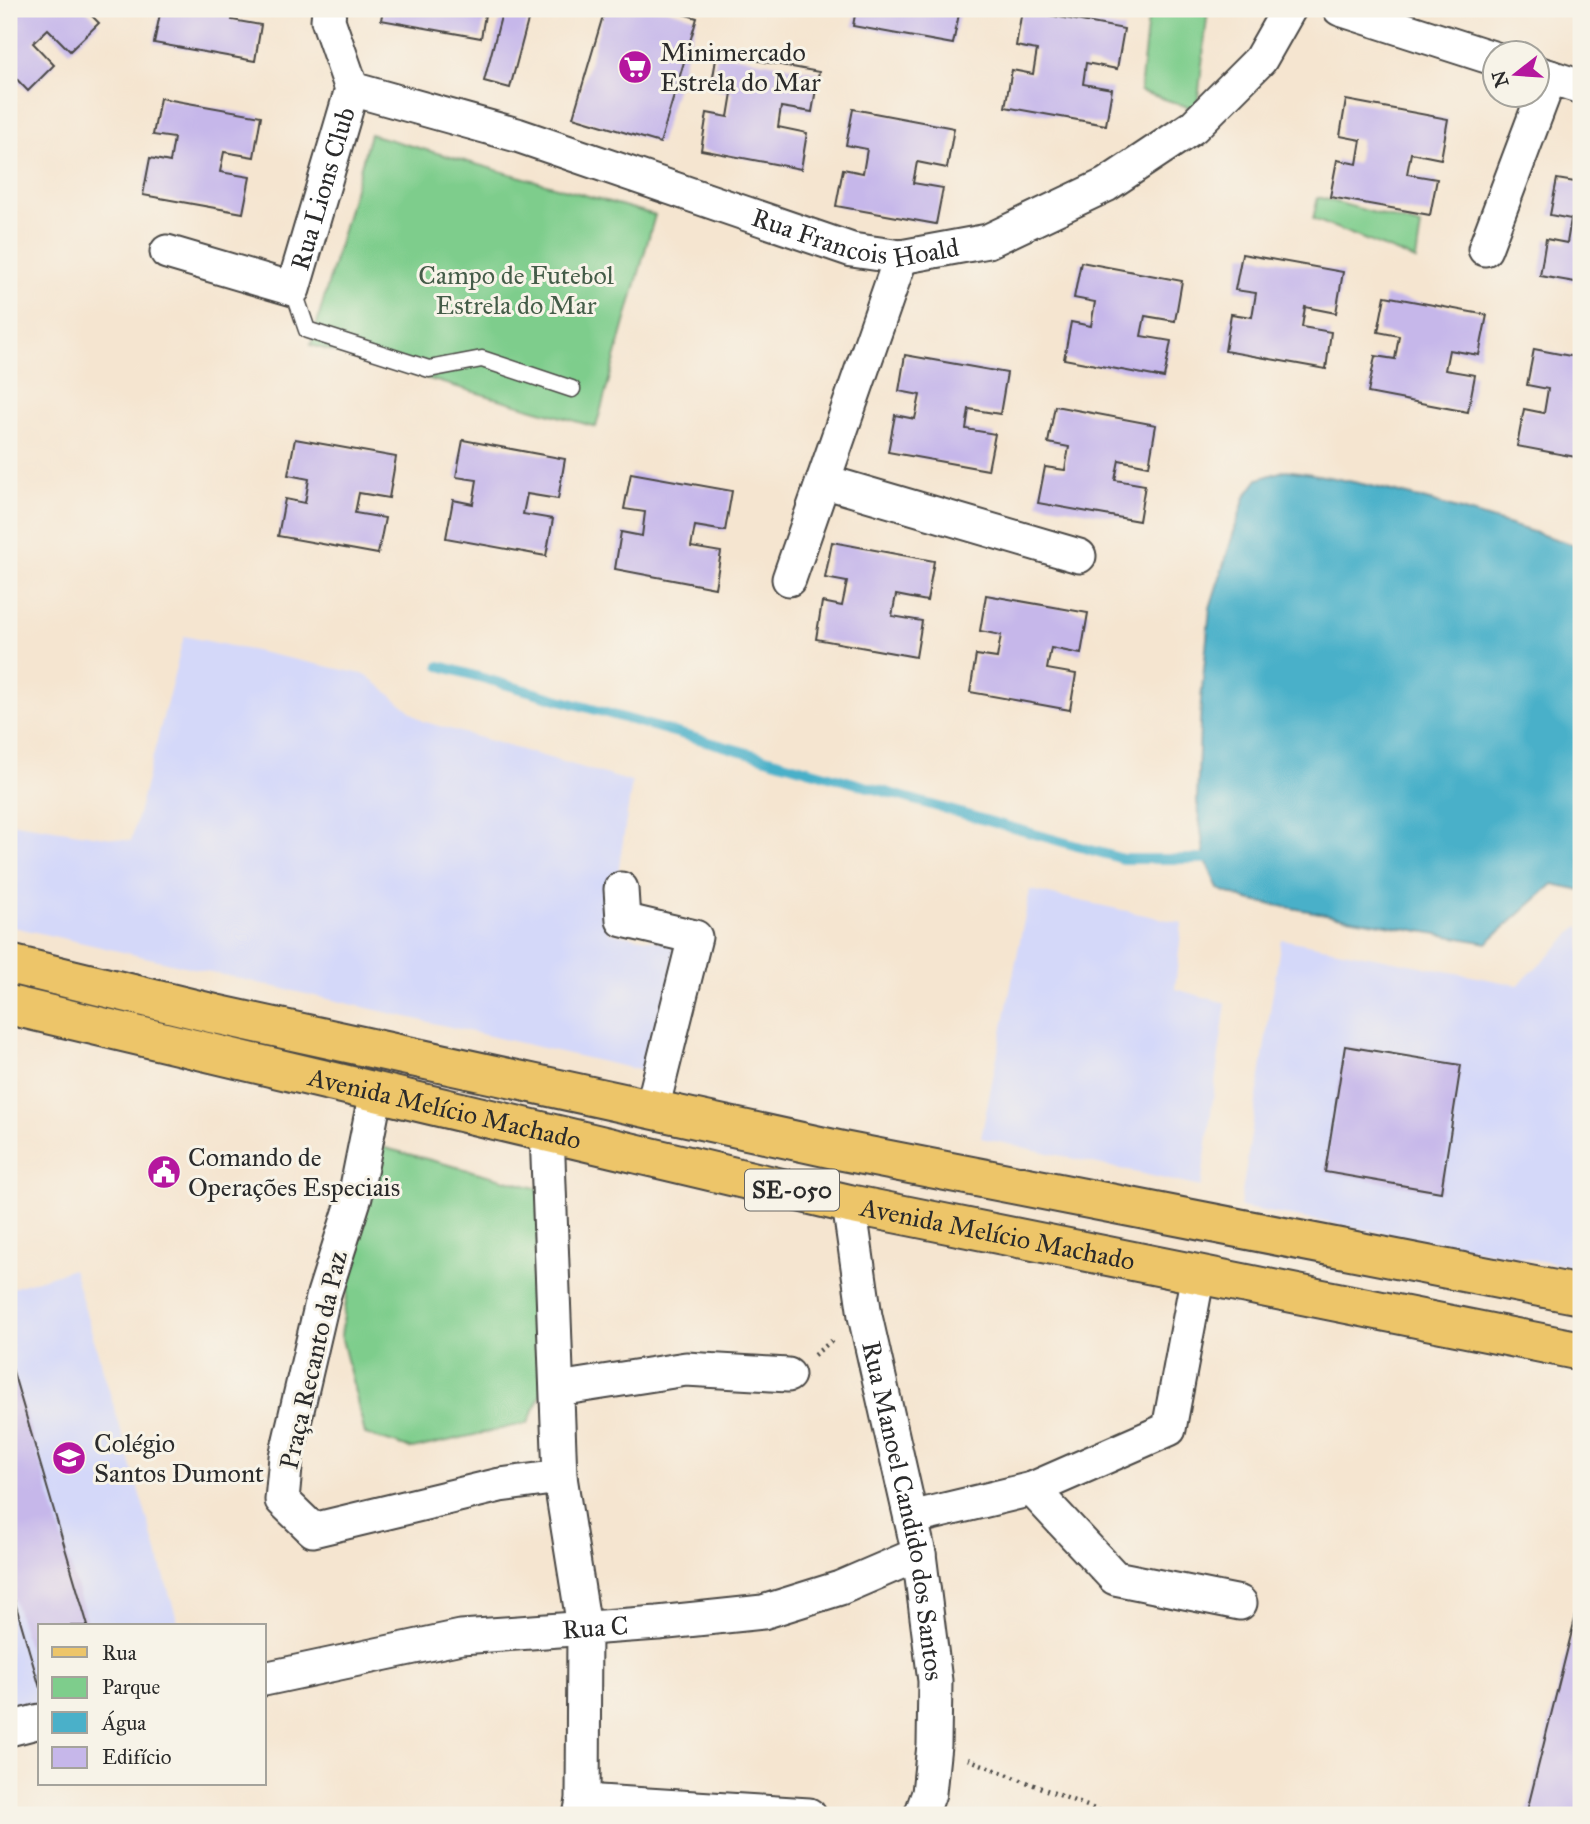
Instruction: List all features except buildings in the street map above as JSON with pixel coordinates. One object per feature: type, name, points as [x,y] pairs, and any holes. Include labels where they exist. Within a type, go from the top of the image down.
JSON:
[{"type":"main road","name":"Avenida Melício Machado","points":[[9,964],[215,1014],[857,1153],[1581,1295]]},
{"type":"main road","name":"Avenida Melício Machado","points":[[9,1005],[849,1204],[1581,1351]]},
{"type":"street","name":"Rua Lions Club","points":[[293,289],[352,89],[328,20],[329,9]]},
{"type":"street","name":"Rua Francois Hoald","points":[[352,89],[517,135],[852,250],[901,257],[988,241],[1106,185],[1193,127],[1260,61],[1289,9]]},
{"type":"street","points":[[1340,9],[1482,55]]},
{"type":"street","points":[[1552,78],[1581,87]]},
{"type":"street","points":[[1485,249],[1533,108]]},
{"type":"street","points":[[167,251],[293,289]]},
{"type":"street","points":[[789,579],[901,257]]},
{"type":"street","points":[[823,481],[1079,556]]},
{"type":"street","points":[[621,889],[623,920],[695,937],[652,1109]]},
{"type":"street","name":"Praça Recanto da Paz","points":[[376,1092],[355,1197],[324,1294],[286,1457],[282,1500],[313,1530],[500,1485],[560,1477]]},
{"type":"street","points":[[547,1132],[560,1477],[584,1627],[581,1808],[809,1815]]},
{"type":"street","name":"Rua Manoel Candido dos Santos","points":[[849,1204],[865,1316],[919,1554],[935,1681],[934,1745],[929,1793],[919,1815]]},
{"type":"street","points":[[911,1518],[1032,1489],[1169,1429],[1198,1274]]},
{"type":"street","points":[[558,1388],[687,1369],[788,1375]]},
{"type":"street","points":[[1032,1489],[1115,1578],[1240,1603]]},
{"type":"street","name":"Rua C","points":[[266,1679],[461,1637],[658,1623],[763,1612],[841,1588],[919,1554]]},
{"type":"street","points":[[9,1729],[38,1722]]},
{"type":"lane","points":[[293,289],[307,330],[429,369],[482,359],[572,389]]},
{"type":"path","points":[[788,1375],[865,1316]]},
{"type":"path","points":[[934,1745],[1110,1815]]},
{"type":"shaded area","points":[[184,636],[367,675],[422,721],[632,782],[609,932],[680,945],[652,1073],[9,926],[9,822],[131,841]]},
{"type":"shaded area","points":[[1030,890],[1182,923],[1175,989],[1226,1003],[1201,1187],[981,1138]]},
{"type":"shaded area","points":[[1579,926],[1581,1268],[1240,1207],[1281,939],[1518,985]]},
{"type":"shaded area","name":"Colégio Santos Dumont","points":[[73,1269],[178,1624],[38,1624],[38,1720],[9,1728],[9,1289]]},
{"type":"green space","points":[[1149,9],[1208,9],[1197,110],[1140,91]]},
{"type":"green space","name":"Campo de Futebol Estrela do Mar","points":[[370,134],[655,215],[596,427],[311,345]]},
{"type":"green space","points":[[1318,197],[1421,226],[1416,260],[1313,219]]},
{"type":"green space","points":[[370,1144],[540,1189],[542,1392],[528,1423],[412,1449],[365,1434],[341,1335]]},
{"type":"water","points":[[1286,470],[1398,493],[1581,547],[1581,890],[1553,884],[1487,943],[1247,900],[1218,889],[1205,859],[1197,801],[1201,700],[1210,608],[1245,497],[1258,479]]},
{"type":"waterway","points":[[440,666],[1123,859],[1205,859]]},
{"type":"place","name":"Minimercado Estrela do Mar","points":[[635,67]]},
{"type":"place","name":"Comando de Operações Especiais","points":[[164,1172]]},
{"type":"place","name":"Colégio Santos Dumont","points":[[69,1458]]}]
